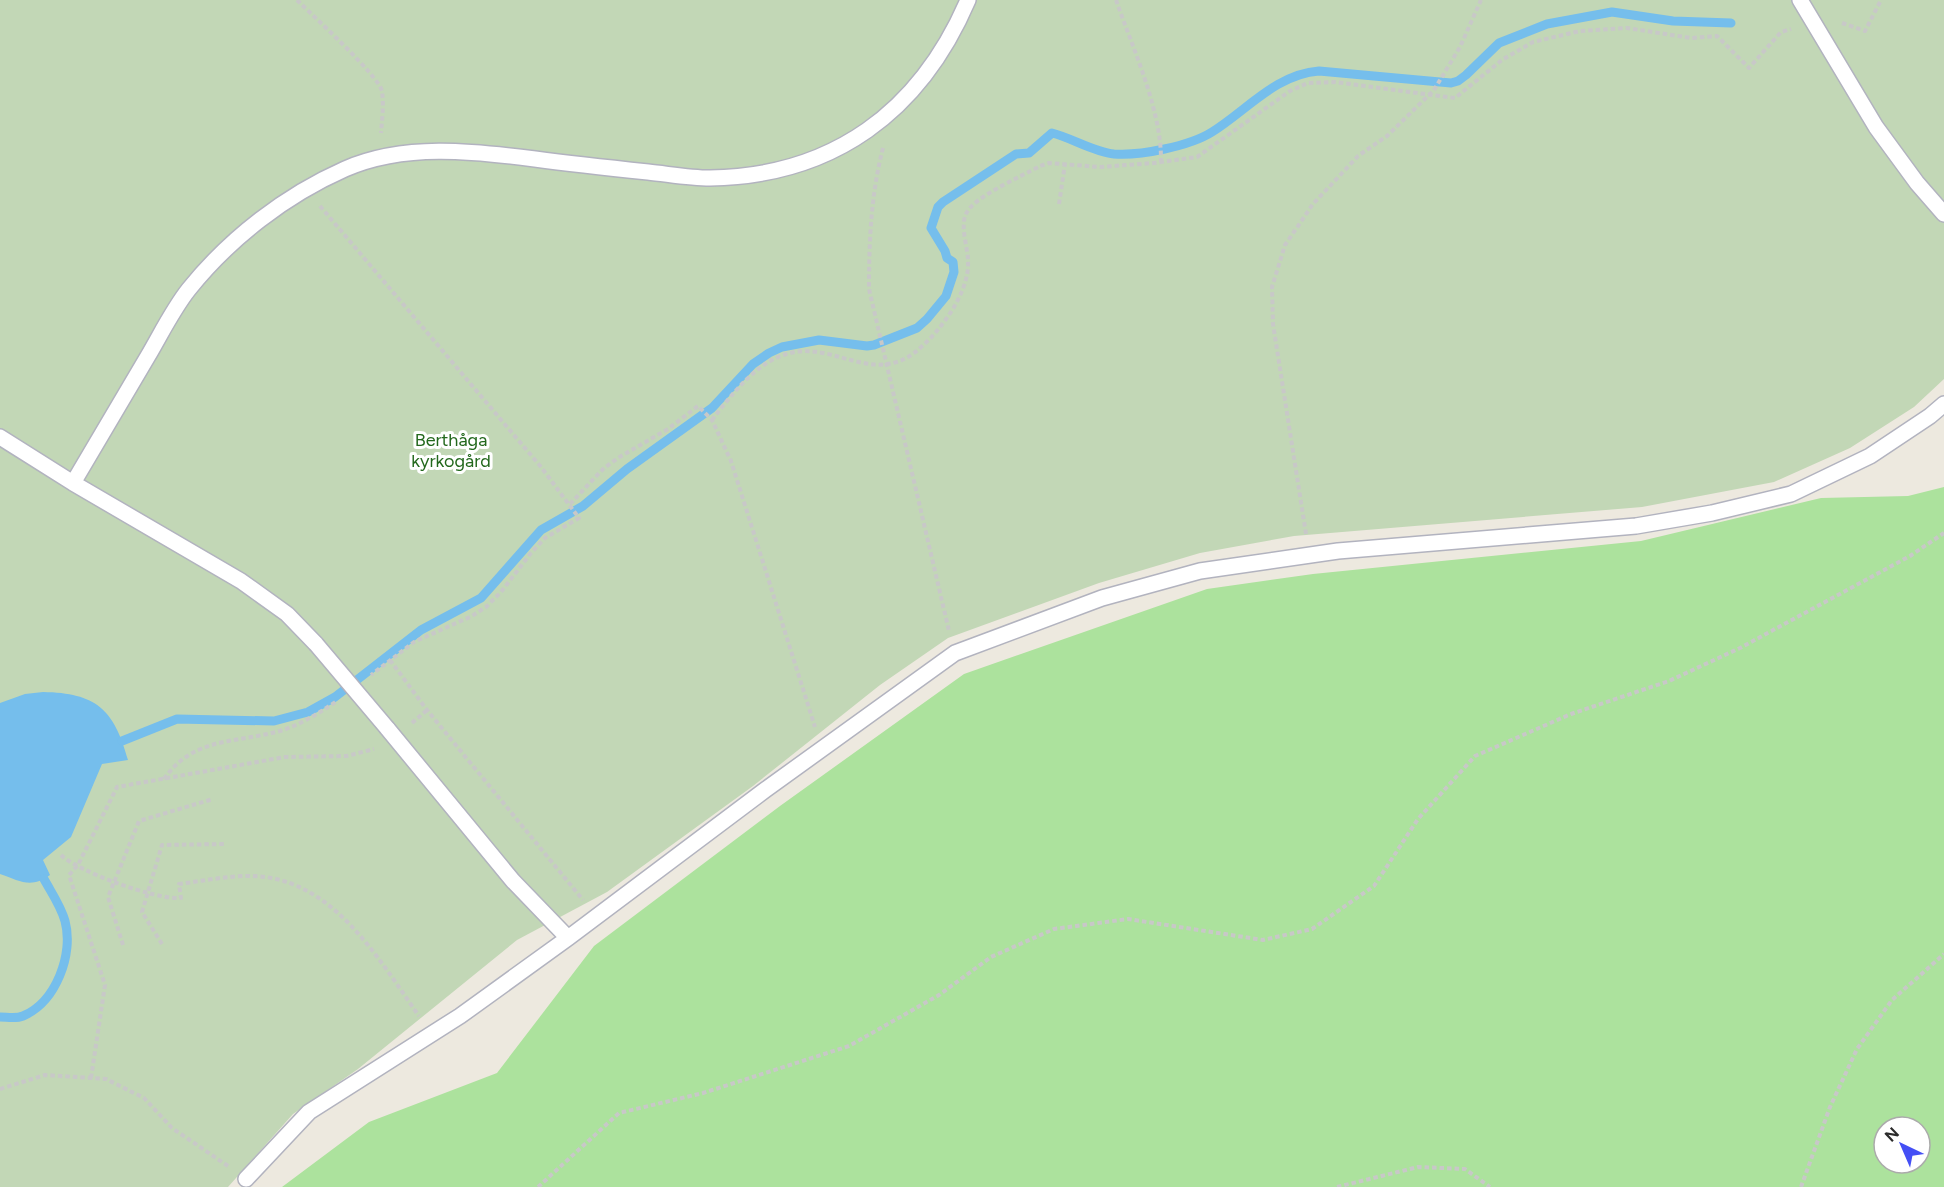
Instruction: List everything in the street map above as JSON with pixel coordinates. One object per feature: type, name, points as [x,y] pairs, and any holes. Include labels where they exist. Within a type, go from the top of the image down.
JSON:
[{"type":"lane","points":[[73,483],[189,289],[244,234],[308,188],[344,169],[379,157],[433,152],[478,152],[694,177],[732,176],[774,171],[823,154],[856,138],[891,112],[912,91],[937,58],[968,0]]},
{"type":"lane","points":[[1800,0],[1876,127],[1944,214]]},
{"type":"lane","points":[[246,1179],[309,1112],[459,1016],[955,653],[1102,598],[1189,574],[1309,555],[1636,526],[1712,513],[1791,494],[1870,456],[1944,404]]},
{"type":"lane","points":[[0,438],[241,581],[287,614],[391,733],[513,881],[568,938]]},
{"type":"path","points":[[297,0],[368,71],[381,89],[383,103],[379,157]]},
{"type":"path","points":[[1116,0],[1150,99],[1161,140],[1161,162]]},
{"type":"path","points":[[1309,555],[1273,324],[1272,286],[1285,245],[1313,204],[1358,156],[1387,136],[1434,90],[1460,47],[1481,0]]},
{"type":"path","points":[[1865,31],[1881,0]]},
{"type":"path","points":[[712,420],[741,385],[766,364],[787,354],[811,351],[886,366],[916,351],[933,335],[954,306],[968,271],[965,214],[979,200],[1040,166],[1065,164],[1100,167],[1197,157],[1290,91],[1308,83],[1335,82],[1455,98],[1502,60],[1533,42],[1580,31],[1627,28],[1691,38],[1717,36],[1749,68],[1781,32],[1813,22]]},
{"type":"path","points":[[891,112],[876,177],[869,244],[869,289],[882,352],[955,653]]},
{"type":"path","points":[[1059,204],[1065,164]]},
{"type":"path","points":[[308,188],[321,208],[541,467],[579,518],[545,538],[491,603],[472,616],[414,642],[363,681]]},
{"type":"path","points":[[570,504],[604,468],[668,429],[698,406],[712,420],[731,461],[822,749]]},
{"type":"path","points":[[538,1187],[620,1113],[703,1093],[849,1046],[939,995],[991,957],[1054,929],[1128,919],[1263,940],[1312,929],[1374,886],[1418,819],[1475,756],[1571,714],[1669,681],[1740,648],[1910,556],[1944,533]]},
{"type":"path","points":[[390,660],[427,710],[597,916]]},
{"type":"path","points":[[164,779],[176,762],[206,747],[238,738],[283,730],[308,719],[345,695]]},
{"type":"path","points":[[91,1077],[105,985],[69,875],[78,865],[117,787],[285,757],[347,756],[363,753],[391,733]]},
{"type":"path","points":[[123,945],[108,902],[113,881],[139,821],[213,799]]},
{"type":"path","points":[[162,944],[142,912],[162,844],[226,844]]},
{"type":"path","points":[[61,855],[113,881],[174,899],[181,898],[180,884],[248,876],[298,887],[337,911],[363,939],[431,1034]]},
{"type":"path","points":[[1801,1187],[1830,1107],[1857,1049],[1892,1000],[1944,954]]},
{"type":"path","points":[[0,1089],[45,1075],[106,1079],[144,1098],[172,1128],[246,1179]]},
{"type":"path","points":[[1337,1187],[1418,1167],[1465,1169],[1490,1187]]},
{"type":"green space","name":"Berthåga kyrkogård","points":[[0,0],[1944,0],[1944,379],[1914,407],[1850,448],[1774,482],[1642,507],[1294,536],[1200,553],[1099,583],[948,638],[880,685],[753,786],[607,892],[517,940],[358,1069],[293,1114],[228,1187],[0,1187]]},
{"type":"green space","points":[[1944,487],[1944,1187],[282,1187],[369,1122],[497,1073],[594,946],[780,806],[964,674],[1207,589],[1313,574],[1641,541],[1821,498],[1908,496]]},
{"type":"water","points":[[43,692],[77,696],[100,707],[116,728],[128,760],[102,764],[71,837],[43,860],[50,875],[31,883],[0,874],[0,703],[25,694]]},
{"type":"waterway","points":[[122,741],[177,719],[274,721],[308,712],[335,697],[421,630],[481,598],[541,530],[583,506],[627,469],[712,408],[753,364],[769,353],[782,347],[819,340],[874,345],[917,328],[946,296],[954,272],[953,262],[947,258],[931,228],[938,207],[1016,154],[1029,153],[1052,133],[1106,153],[1151,152],[1203,137],[1275,86],[1303,74],[1319,71],[1451,83],[1466,75],[1499,43],[1547,24],[1612,12],[1673,21],[1731,23]]},
{"type":"waterway","points":[[0,1017],[20,1017],[35,1009],[45,1000],[60,976],[67,948],[65,921],[44,879]]}]
